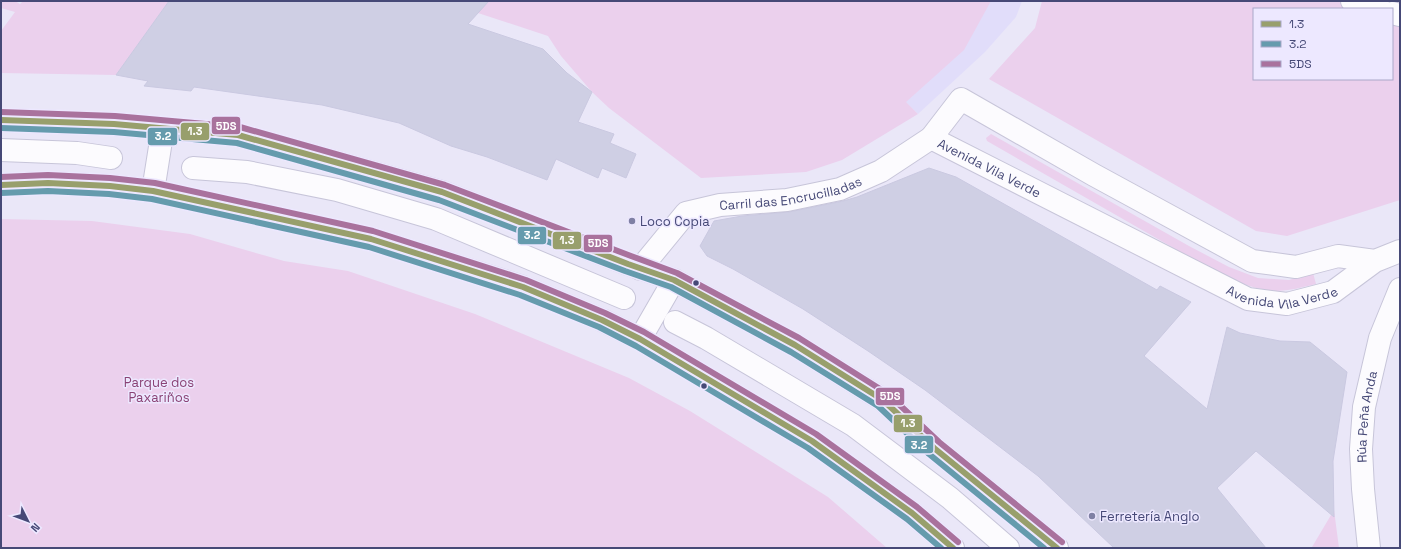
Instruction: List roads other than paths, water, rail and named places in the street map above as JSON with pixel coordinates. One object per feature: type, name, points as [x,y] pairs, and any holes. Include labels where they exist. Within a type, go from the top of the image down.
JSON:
[{"type":"street","points":[[1352,1],[1376,8]]},
{"type":"street","name":"Avenida Vila Verde","points":[[1375,261],[1338,256],[1296,268],[1252,261],[1094,175],[961,99],[931,138],[1248,299],[1287,304],[1333,292],[1375,261],[1400,251]]},
{"type":"street","points":[[1,120],[114,124],[238,135],[442,192],[640,269],[674,280],[795,346],[883,400],[934,448],[1057,548]]},
{"type":"street","points":[[153,191],[163,128]]},
{"type":"street","name":"Carril das Encrucilladas","points":[[640,269],[686,213],[720,205],[787,200],[840,189],[881,170],[931,138]]},
{"type":"street","points":[[1,150],[77,152],[111,158]]},
{"type":"street","points":[[193,168],[247,172],[337,190],[436,219],[624,298]]},
{"type":"street","points":[[1,185],[48,183],[78,184],[153,191],[371,239],[524,287],[602,320],[640,339],[812,441],[912,513],[953,548]]},
{"type":"street","points":[[640,339],[674,280]]},
{"type":"street","name":"Rúa Peña Anda","points":[[1369,548],[1362,489],[1361,449],[1364,407],[1380,338],[1400,290]]},
{"type":"street","points":[[674,322],[706,338],[853,425],[950,498],[1008,548]]},
{"type":"place","name":"Loco Copia","points":[[632,221]]},
{"type":"place","name":"Ferretería Anglo","points":[[1092,516]]},
{"type":"park label","name":"Parque dos Paxariños","points":[[159,390]]}]
